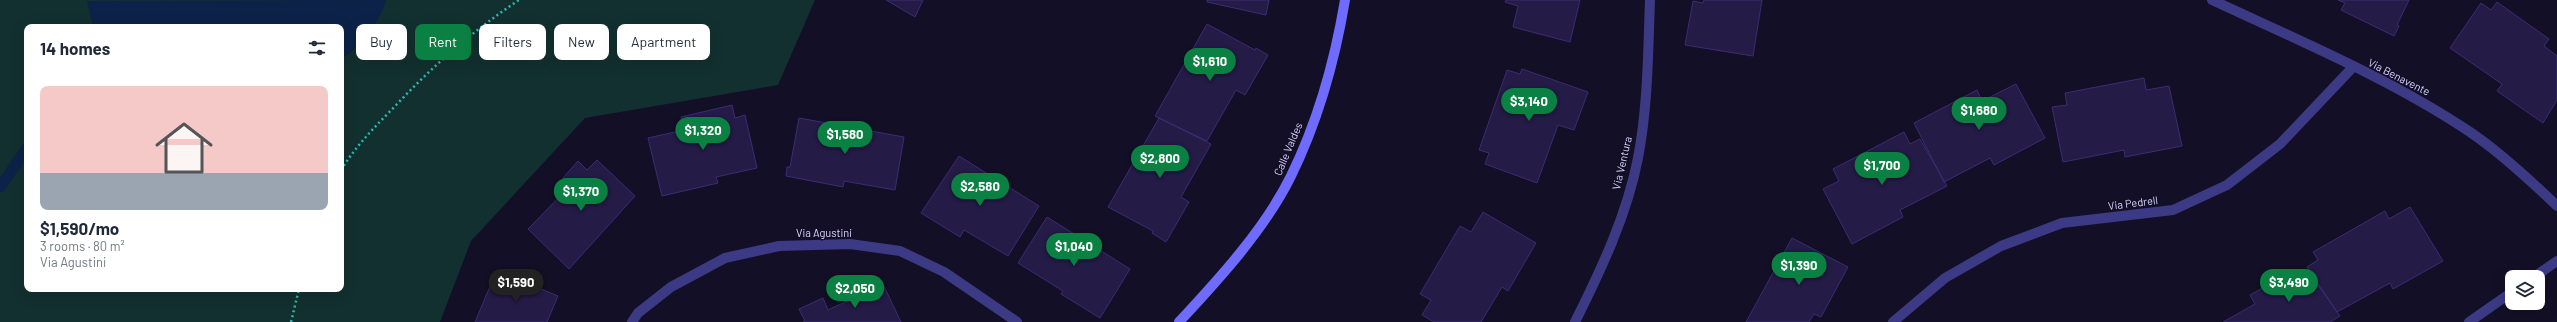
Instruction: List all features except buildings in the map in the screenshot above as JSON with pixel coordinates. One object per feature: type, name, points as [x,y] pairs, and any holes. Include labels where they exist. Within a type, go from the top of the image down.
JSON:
[{"type":"street","name":"Calle Valdes","points":[[1179,322],[1248,244],[1291,176],[1317,111],[1337,45],[1345,0]]},
{"type":"street","name":"Via Ventura","points":[[1575,322],[1594,284],[1618,224],[1638,158],[1647,97],[1650,0]]},
{"type":"street","name":"Via Benavente","points":[[2212,0],[2420,100],[2471,133],[2528,178],[2557,206]]},
{"type":"street","name":"Via Pedrell","points":[[1893,322],[1945,278],[2001,246],[2062,223],[2173,210],[2228,185],[2280,144],[2353,67]]},
{"type":"street","name":"Via Agustini","points":[[632,322],[638,313],[671,287],[725,258],[779,246],[850,244],[900,250],[944,272],[1017,322]]},
{"type":"street","points":[[2544,270],[2557,261]]},
{"type":"street","points":[[2469,322],[2505,297]]},
{"type":"path","points":[[344,165],[355,148],[421,78],[460,44],[518,0]]},
{"type":"path","points":[[291,322],[298,292]]},
{"type":"green space","points":[[0,0],[815,0],[778,85],[585,118],[471,241],[440,322],[0,322]]},
{"type":"water","points":[[386,0],[375,24],[356,24],[356,47],[344,57],[344,24],[92,24],[87,1]]},
{"type":"waterway","points":[[0,187],[24,152]]}]
